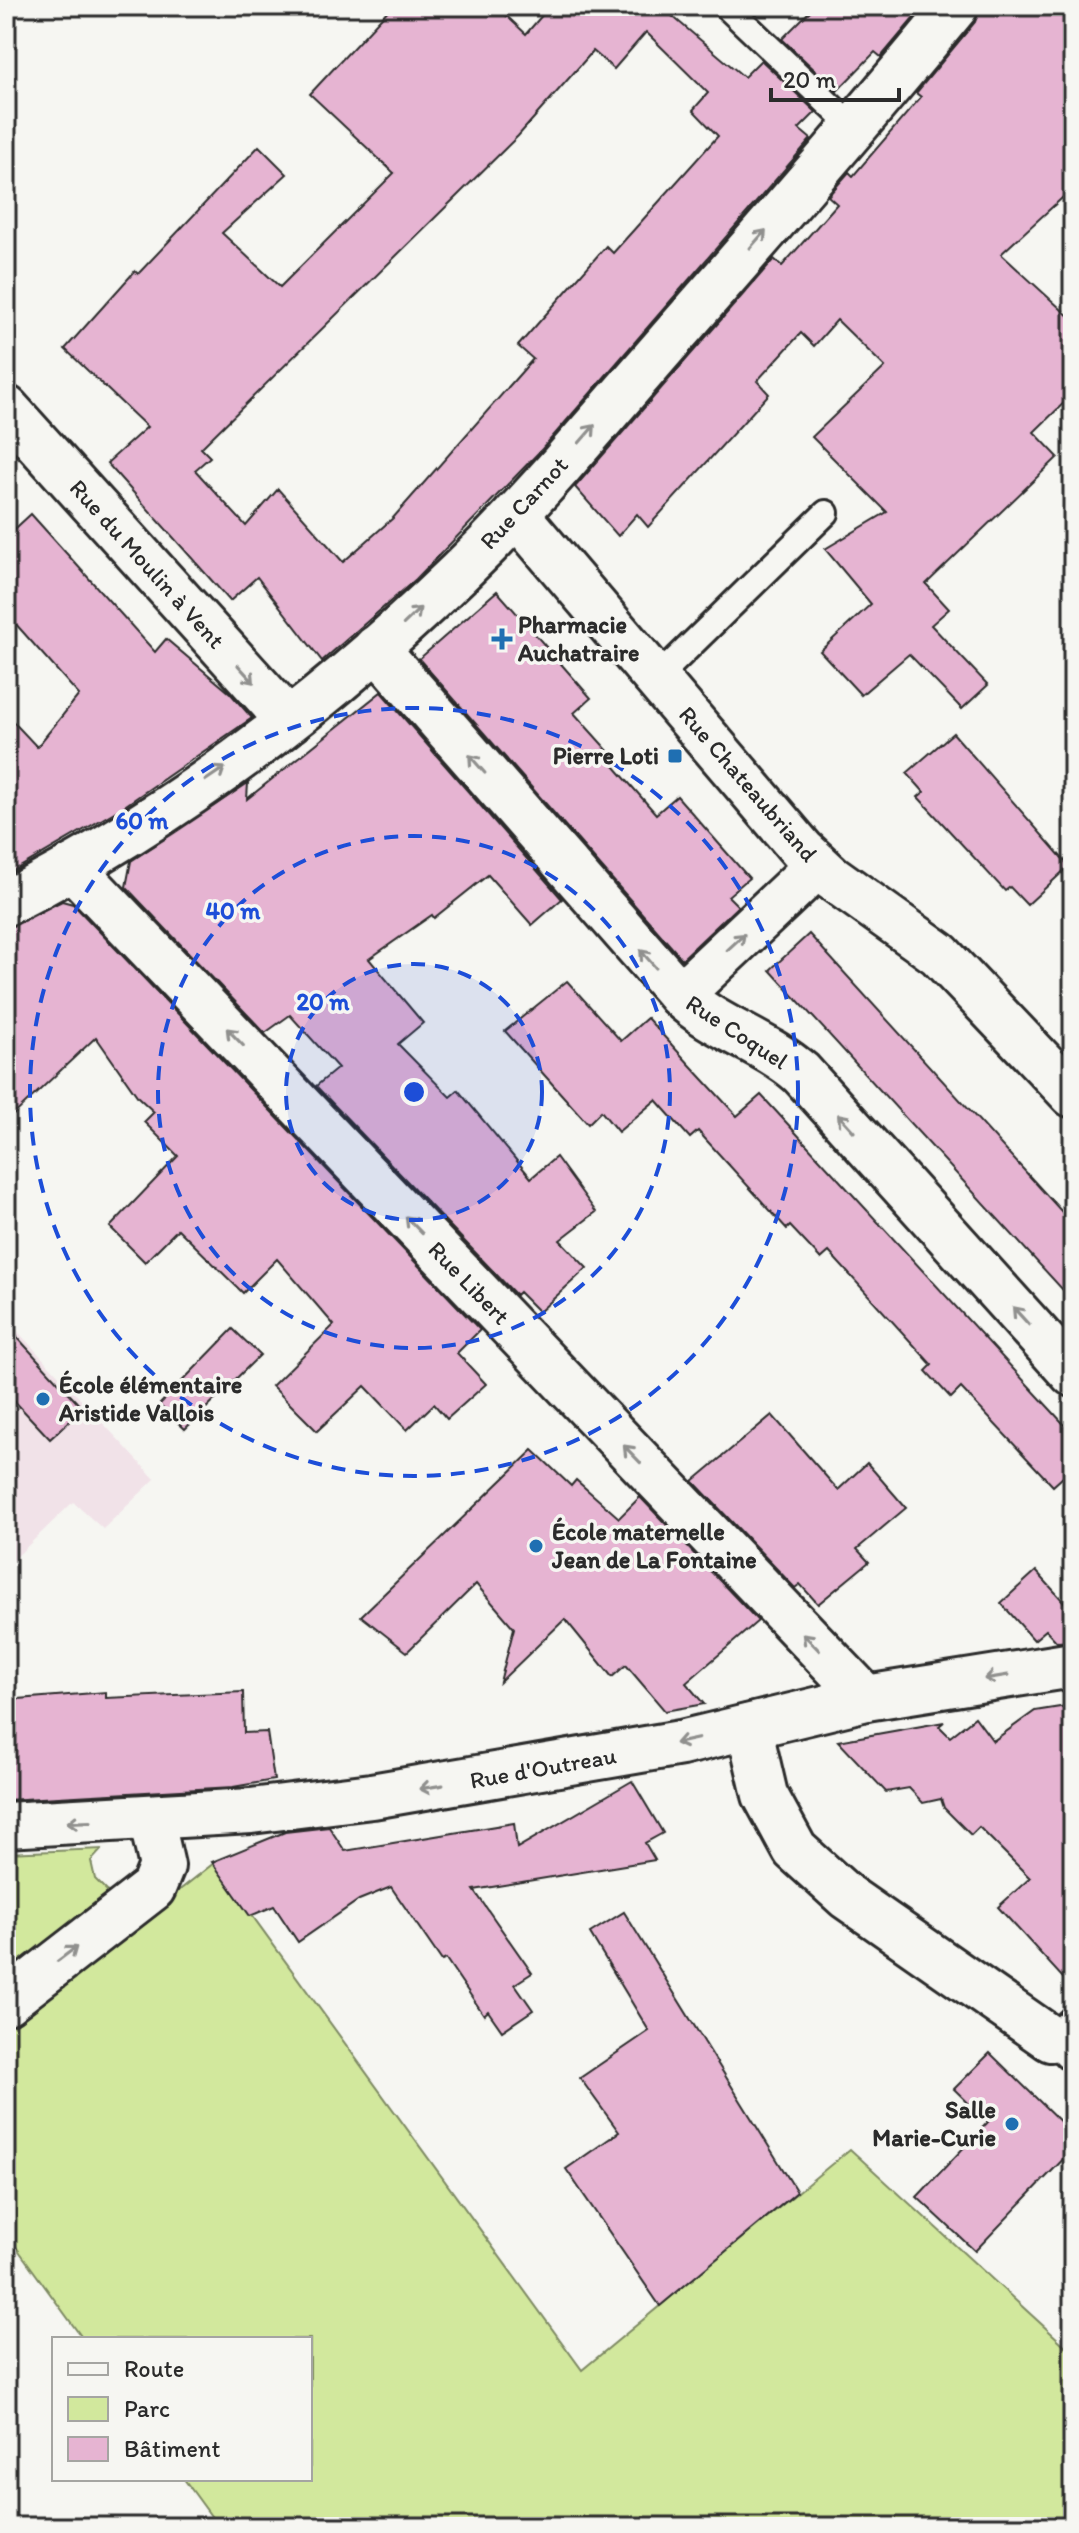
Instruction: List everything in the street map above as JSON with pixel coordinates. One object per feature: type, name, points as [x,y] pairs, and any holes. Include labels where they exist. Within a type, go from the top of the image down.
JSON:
[{"type":"street","name":"Rue Carnot","points":[[6,903],[72,867],[169,806],[288,720],[376,648],[516,514],[855,129],[956,6]]},
{"type":"street","name":"Rue du Moulin à Vent","points":[[6,408],[288,720]]},
{"type":"street","name":"Rue Chateaubriand","points":[[516,514],[817,866],[939,954],[1073,1095]]},
{"type":"street","name":"Rue Coquel","points":[[376,648],[680,995],[704,1015],[769,1049],[801,1073],[1073,1374]]},
{"type":"street","points":[[680,995],[817,866]]},
{"type":"street","name":"Rue Libert","points":[[72,867],[866,1698]]},
{"type":"street","name":"Rue d'Outreau","points":[[6,1825],[251,1811],[401,1791],[646,1750],[866,1698],[1073,1665]]},
{"type":"street","points":[[749,1727],[765,1795],[795,1850],[847,1897],[1066,2039]]},
{"type":"street","points":[[6,2002],[153,1888],[162,1866],[151,1818]]},
{"type":"lane","points":[[726,6],[855,129]]},
{"type":"lane","points":[[656,679],[826,513]]},
{"type":"shaded area","name":"École élémentaire Aristide Vallois","points":[[6,1319],[155,1479],[103,1529],[73,1502],[6,1567]]},
{"type":"green space","points":[[102,1849],[91,1861],[95,1879],[108,1892],[122,1892],[6,1989],[6,1853]]},
{"type":"green space","points":[[214,1863],[582,2370],[850,2149],[1073,2353],[1073,2527],[219,2527],[185,2481],[312,2481],[312,2337],[82,2337],[6,2233],[6,2027]]},
{"type":"building","points":[[392,6],[496,6],[526,34],[550,6],[669,6],[665,10],[744,77],[761,60],[816,112],[799,129],[811,139],[542,449],[416,579],[322,661],[257,577],[230,601],[107,463],[147,427],[65,349],[135,271],[138,274],[259,146],[287,174],[222,233],[280,287],[394,173],[310,94]],"holes":[[[646,32],[708,93],[693,110],[718,136],[613,253],[606,246],[518,346],[533,359],[393,518],[343,562],[278,489],[246,526],[195,470],[210,457],[201,448],[518,136],[593,51],[614,69]]]},
{"type":"building","points":[[815,6],[924,6],[881,57],[875,52],[837,91],[782,39]]},
{"type":"building","points":[[980,6],[1073,6],[1073,188],[1001,254],[1073,320],[1073,394],[1034,432],[1058,457],[926,584],[949,609],[931,625],[988,685],[962,709],[909,654],[861,695],[820,651],[871,604],[825,549],[887,512],[812,437],[885,367],[837,320],[814,346],[801,333],[757,381],[769,394],[648,527],[637,514],[618,536],[575,487],[774,259],[782,266],[837,204],[828,196],[849,172],[853,176],[921,97],[916,93],[975,22]]},
{"type":"building","points":[[31,514],[155,652],[166,639],[230,693],[252,718],[123,807],[6,875],[6,714],[37,747],[79,695],[6,613],[6,537]]},
{"type":"building","points":[[497,591],[591,698],[574,713],[618,762],[614,766],[656,814],[677,796],[749,878],[728,896],[738,906],[682,959],[419,659]]},
{"type":"building","points":[[381,692],[562,899],[532,925],[488,875],[434,918],[432,915],[369,959],[423,1023],[398,1044],[450,1097],[458,1090],[531,1178],[556,1157],[596,1212],[560,1240],[587,1268],[539,1312],[519,1292],[516,1295],[316,1086],[338,1068],[290,1015],[265,1033],[126,887],[131,861],[248,783],[247,799]]},
{"type":"building","points":[[953,733],[1069,866],[1027,905],[1010,887],[1005,891],[918,797],[924,792],[907,773]]},
{"type":"building","points":[[62,901],[73,904],[480,1330],[457,1353],[486,1384],[447,1419],[434,1404],[407,1430],[365,1386],[317,1431],[272,1386],[334,1325],[277,1259],[243,1293],[178,1229],[145,1262],[110,1227],[178,1156],[144,1122],[154,1112],[138,1097],[96,1037],[6,1122],[6,928]]},
{"type":"building","points":[[809,934],[1073,1224],[1073,1301],[770,970]]},
{"type":"building","points":[[567,981],[621,1041],[647,1018],[737,1116],[761,1095],[1073,1434],[1073,1468],[1053,1486],[961,1388],[951,1398],[926,1371],[932,1365],[829,1252],[821,1259],[790,1226],[787,1229],[698,1131],[690,1138],[656,1100],[618,1132],[601,1111],[588,1124],[505,1031]]},
{"type":"building","points":[[6,1325],[83,1409],[50,1439],[6,1392]]},
{"type":"building","points":[[233,1329],[260,1355],[185,1429],[159,1405]]},
{"type":"building","points":[[772,1415],[838,1490],[867,1463],[906,1508],[857,1549],[869,1562],[818,1604],[800,1584],[795,1588],[693,1481]]},
{"type":"building","name":"École maternelle Jean de La Fontaine","points":[[533,1450],[571,1486],[576,1480],[619,1518],[640,1497],[758,1621],[686,1683],[704,1704],[665,1711],[626,1665],[612,1677],[565,1619],[500,1682],[514,1628],[476,1584],[407,1652],[361,1616]]},
{"type":"building","points":[[1036,1571],[1073,1612],[1073,1641],[1057,1642],[1046,1630],[1034,1640],[1001,1603]]},
{"type":"building","points":[[106,1692],[106,1698],[243,1692],[244,1733],[267,1732],[274,1780],[233,1787],[6,1800],[6,1700]]},
{"type":"building","points":[[1073,1705],[1073,1989],[998,1907],[1030,1878],[979,1827],[971,1835],[944,1808],[941,1799],[923,1803],[909,1788],[886,1792],[838,1741],[944,1722],[939,1726],[950,1737],[975,1717],[993,1741],[1035,1711]]},
{"type":"building","points":[[632,1781],[663,1833],[645,1843],[655,1860],[474,1890],[532,1973],[515,1984],[533,2010],[502,2031],[488,2011],[484,2015],[446,1959],[442,1961],[391,1887],[359,1900],[298,1942],[274,1906],[250,1916],[212,1862],[285,1832],[329,1827],[345,1851],[514,1823],[517,1848]]},
{"type":"building","points":[[624,1912],[797,2192],[660,2306],[566,2169],[619,2132],[580,2078],[649,2031],[590,1933]]},
{"type":"building","points":[[990,2053],[1073,2134],[1073,2149],[975,2251],[917,2197],[988,2122],[954,2089]]},
{"type":"place","name":"Pharmacie Auchatraire","points":[[502,639]]},
{"type":"place","name":"Pierre Loti","points":[[675,756]]},
{"type":"place","name":"École élémentaire Aristide Vallois","points":[[43,1399]]},
{"type":"place","name":"École maternelle Jean de La Fontaine","points":[[536,1546]]},
{"type":"place","name":"Salle Marie-Curie","points":[[1012,2124]]}]
